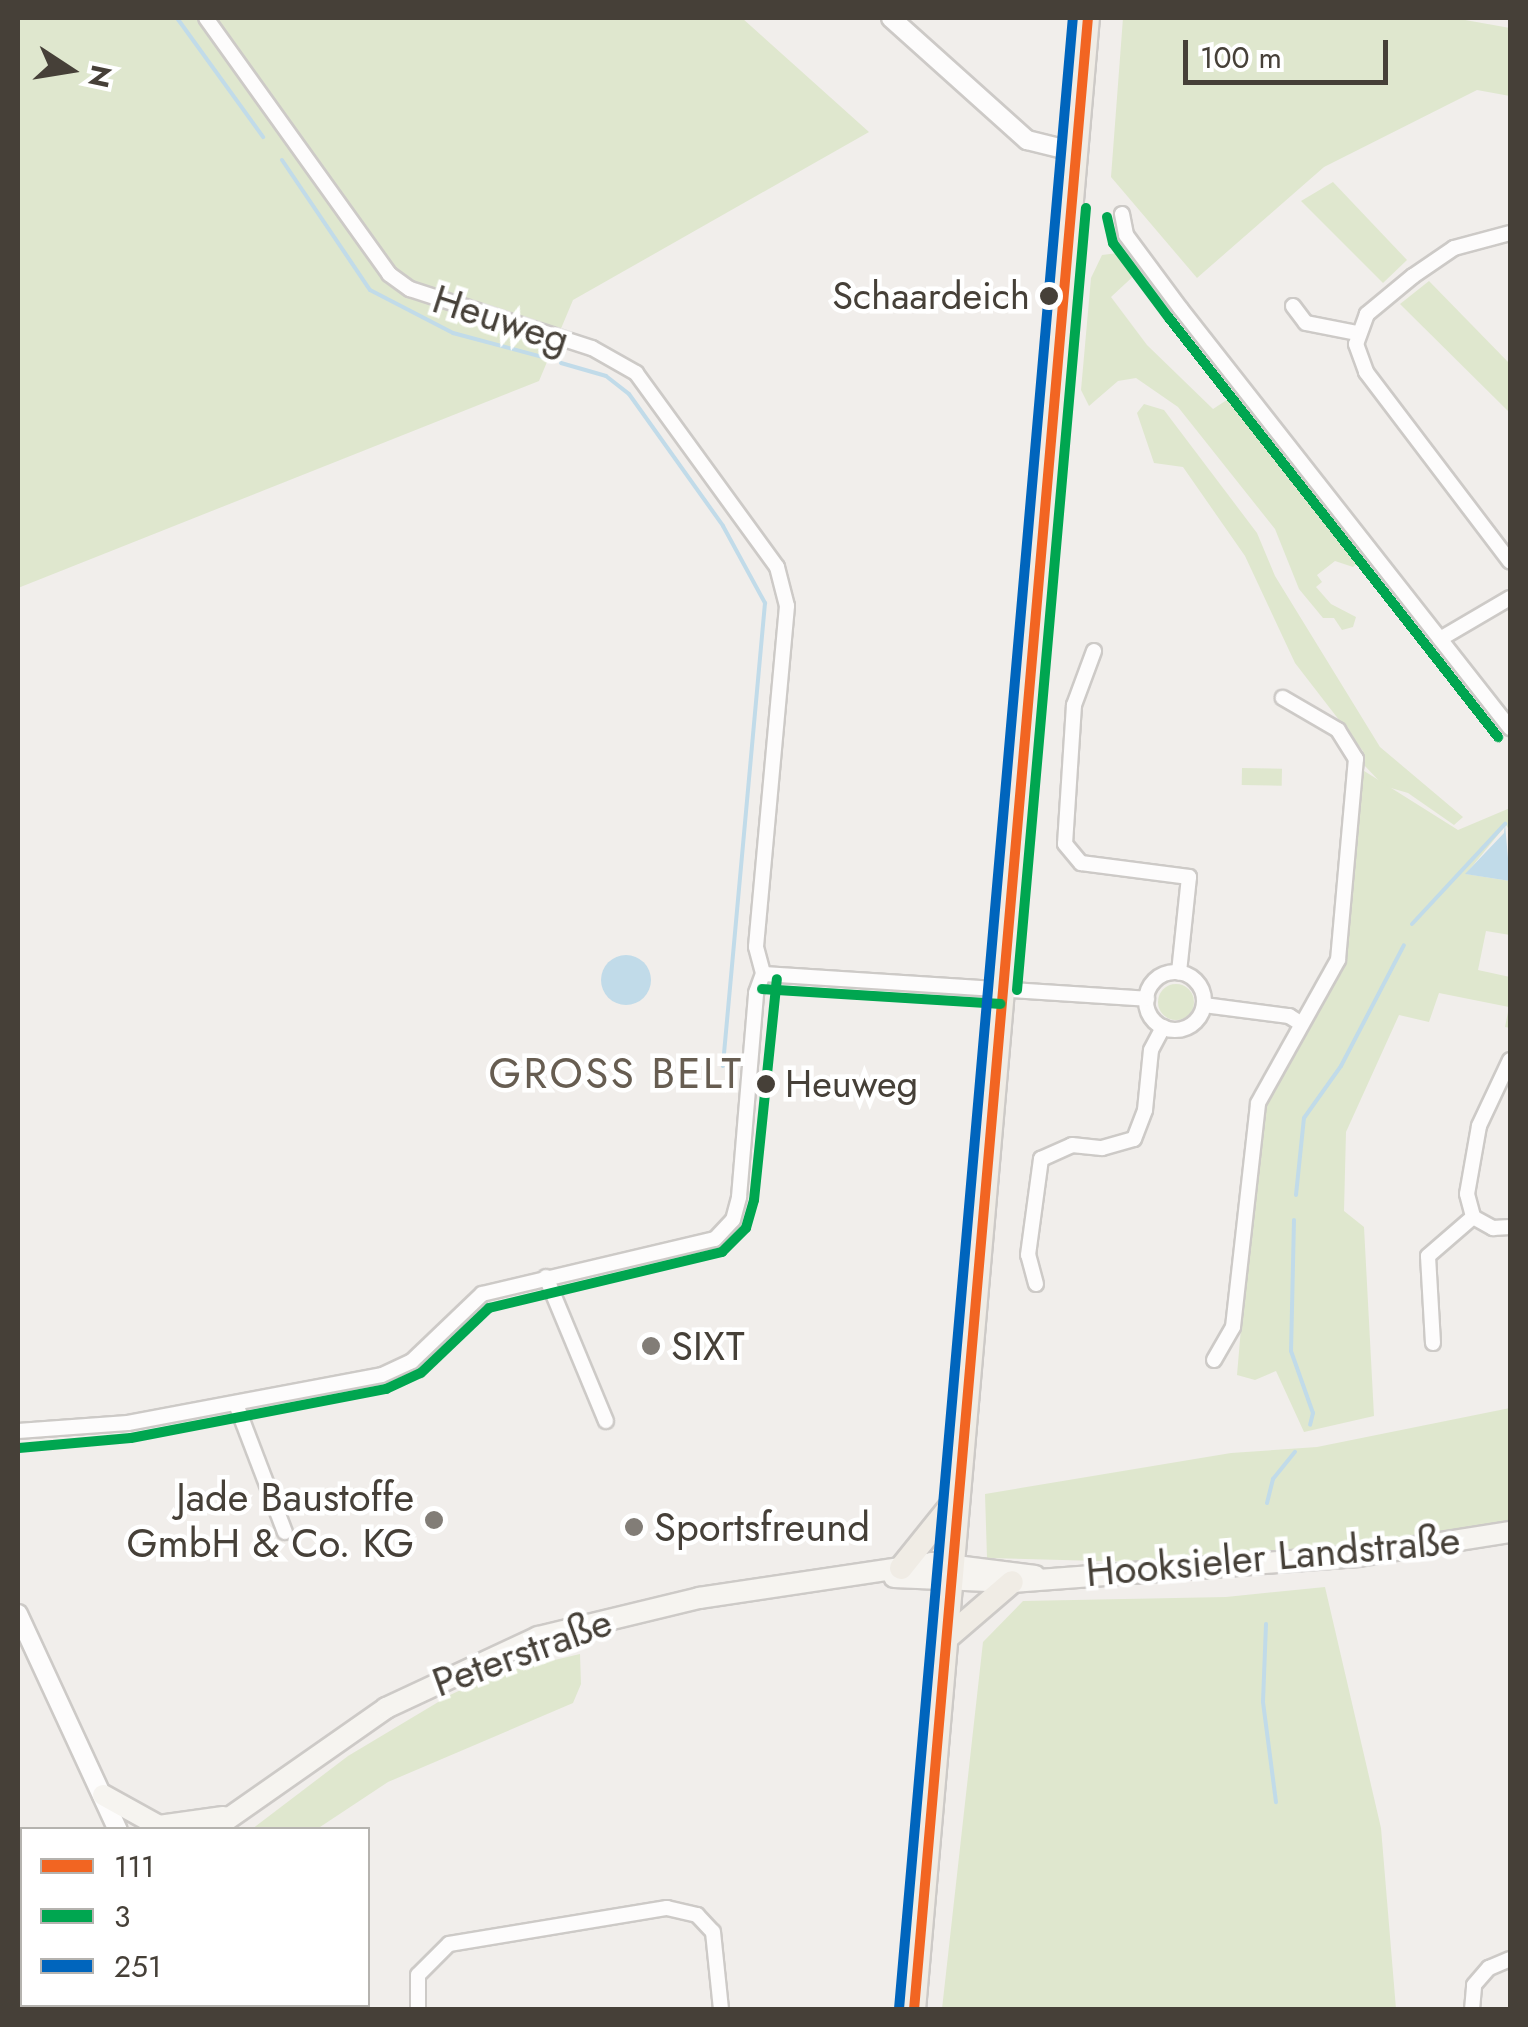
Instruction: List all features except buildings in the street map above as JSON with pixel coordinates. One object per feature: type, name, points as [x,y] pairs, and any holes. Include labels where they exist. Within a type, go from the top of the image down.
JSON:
[{"type":"main road","points":[[914,2010],[1088,18]]},
{"type":"main road","points":[[900,1568],[957,1498]]},
{"type":"main road","name":"Hooksieler Landstraße","points":[[953,1572],[1035,1576],[1358,1556],[1510,1532]]},
{"type":"main road","name":"Peterstraße","points":[[219,1823],[386,1708],[538,1636],[700,1598],[900,1568],[953,1572]]},
{"type":"main road","name":"Peterstraße","points":[[872,1574],[953,1572]]},
{"type":"main road","name":"Hooksieler Landstraße","points":[[953,1572],[1012,1582],[1035,1576]]},
{"type":"main road","points":[[948,1637],[1012,1582]]},
{"type":"main road","points":[[103,1795],[159,1826],[219,1823]]},
{"type":"street","name":"Heuweg","points":[[206,18],[389,274],[410,289],[592,348],[636,374],[777,567],[787,606],[756,947],[763,974]]},
{"type":"street","points":[[891,18],[1027,140],[1076,152]]},
{"type":"street","points":[[1122,214],[1126,235],[1510,728]]},
{"type":"street","points":[[1510,233],[1454,248],[1381,299],[1357,333],[1366,372],[1510,562]]},
{"type":"street","points":[[1293,306],[1306,323],[1357,333]]},
{"type":"street","points":[[1440,639],[1510,598]]},
{"type":"street","points":[[1094,652],[1074,705],[1065,844],[1081,863],[1189,876],[1179,972]]},
{"type":"street","points":[[1214,1360],[1234,1327],[1256,1113],[1338,960],[1356,759],[1338,730],[1284,698]]},
{"type":"street","points":[[1146,999],[1161,976],[1179,972],[1200,987],[1204,1005],[1189,1026],[1163,1027]]},
{"type":"street","points":[[19,1432],[128,1423],[395,1370],[465,1304],[500,1287],[708,1243],[724,1233],[739,1196],[756,993],[763,974],[1146,999]]},
{"type":"street","points":[[1146,999],[1163,1027]]},
{"type":"street","points":[[1204,1005],[1302,1024]]},
{"type":"street","points":[[1036,1284],[1028,1255],[1041,1159],[1072,1145],[1102,1148],[1134,1139],[1145,1110],[1151,1050],[1163,1027]]},
{"type":"street","points":[[1510,1060],[1488,1101],[1473,1151],[1467,1194],[1473,1217],[1493,1228],[1510,1227]]},
{"type":"street","points":[[1433,1343],[1428,1256],[1473,1217]]},
{"type":"street","points":[[546,1277],[606,1421]]},
{"type":"street","points":[[236,1404],[285,1532]]},
{"type":"street","points":[[18,1614],[117,1827]]},
{"type":"street","points":[[418,2010],[418,1975],[449,1944],[667,1908],[697,1916],[713,1932],[721,2010]]},
{"type":"street","points":[[1472,2010],[1474,1985],[1489,1968],[1510,1959]]},
{"type":"green space","points":[[18,18],[742,18],[869,132],[573,300],[539,381],[18,588]]},
{"type":"green space","points":[[1123,18],[1454,18],[1510,28],[1510,96],[1477,90],[1324,167],[1197,278],[1111,177]]},
{"type":"green space","points":[[1333,182],[1407,260],[1383,283],[1301,201]]},
{"type":"green space","points":[[1126,252],[1140,270],[1111,297],[1147,345],[1213,409],[1236,394],[1365,557],[1353,567],[1335,561],[1317,575],[1322,582],[1316,587],[1331,604],[1356,617],[1353,627],[1342,630],[1334,618],[1323,618],[1299,589],[1275,529],[1178,407],[1136,378],[1118,381],[1089,406],[1081,390],[1091,278],[1102,255]]},
{"type":"green space","points":[[1429,281],[1510,364],[1510,413],[1400,304]]},
{"type":"green space","points":[[1144,404],[1164,410],[1257,533],[1275,576],[1380,747],[1463,817],[1454,825],[1408,793],[1384,786],[1364,765],[1363,751],[1295,663],[1245,556],[1183,467],[1154,463],[1137,413]]},
{"type":"green space","points":[[1242,768],[1282,769],[1282,786],[1242,785]]},
{"type":"green space","points":[[1361,769],[1458,830],[1510,808],[1510,831],[1506,825],[1466,874],[1510,881],[1510,935],[1486,931],[1478,970],[1510,977],[1510,1028],[1505,1027],[1509,1007],[1439,993],[1429,1022],[1399,1015],[1346,1132],[1344,1211],[1364,1227],[1374,1416],[1304,1432],[1276,1371],[1255,1380],[1237,1375],[1242,1316],[1262,1113],[1342,960]]},
{"type":"green space","points":[[1176,984],[1189,989],[1194,1002],[1189,1015],[1176,1020],[1163,1015],[1158,1002],[1163,989]]},
{"type":"green space","points":[[1510,1408],[1510,1520],[1347,1549],[1136,1562],[987,1558],[985,1494],[1231,1453],[1317,1447]]},
{"type":"green space","points":[[1325,1587],[1381,1828],[1396,2009],[942,2009],[983,1642],[1023,1601],[1226,1597]]},
{"type":"green space","points":[[580,1654],[581,1684],[573,1703],[388,1782],[320,1827],[255,1827],[348,1756],[450,1695],[495,1674]]},
{"type":"water","points":[[1505,824],[1510,881],[1465,874],[1504,833]]},
{"type":"water","points":[[626,955],[644,962],[651,980],[644,998],[626,1005],[608,998],[601,980],[608,962]]},
{"type":"waterway","points":[[177,18],[263,137]]},
{"type":"waterway","points":[[282,160],[370,290],[453,333],[550,359]]},
{"type":"waterway","points":[[561,363],[606,376],[629,394],[723,526],[765,603],[723,1066]]},
{"type":"waterway","points":[[1412,924],[1505,824]]},
{"type":"waterway","points":[[1296,1195],[1304,1118],[1341,1066],[1404,945]]},
{"type":"waterway","points":[[1294,1220],[1291,1351],[1313,1413],[1310,1425]]},
{"type":"waterway","points":[[1267,1503],[1273,1479],[1295,1452]]},
{"type":"waterway","points":[[1266,1624],[1263,1702],[1276,1802]]},
{"type":"transit line","name":"251","points":[[899,2009],[1073,18]]},
{"type":"transit line","name":"111","points":[[914,2010],[1088,18]]},
{"type":"transit line","name":"3","points":[[1017,990],[1086,208]]},
{"type":"transit line","name":"3","points":[[1107,217],[1113,243],[1169,318],[1498,737]]},
{"type":"transit line","name":"3","points":[[19,1448],[131,1438],[386,1389],[421,1373],[489,1308],[722,1252],[746,1228],[754,1200],[777,979]]},
{"type":"transit line","name":"3","points":[[762,989],[1001,1004]]},
{"type":"place","name":"Schaardeich","points":[[1049,296]]},
{"type":"place","name":"Heuweg","points":[[766,1084]]},
{"type":"place","name":"SIXT","points":[[651,1346]]},
{"type":"place","name":"Jade Baustoffe GmbH & Co. KG","points":[[434,1520]]},
{"type":"place","name":"Sportsfreund","points":[[634,1527]]},
{"type":"district","name":"GROSS BELT","points":[[616,1074]]}]
